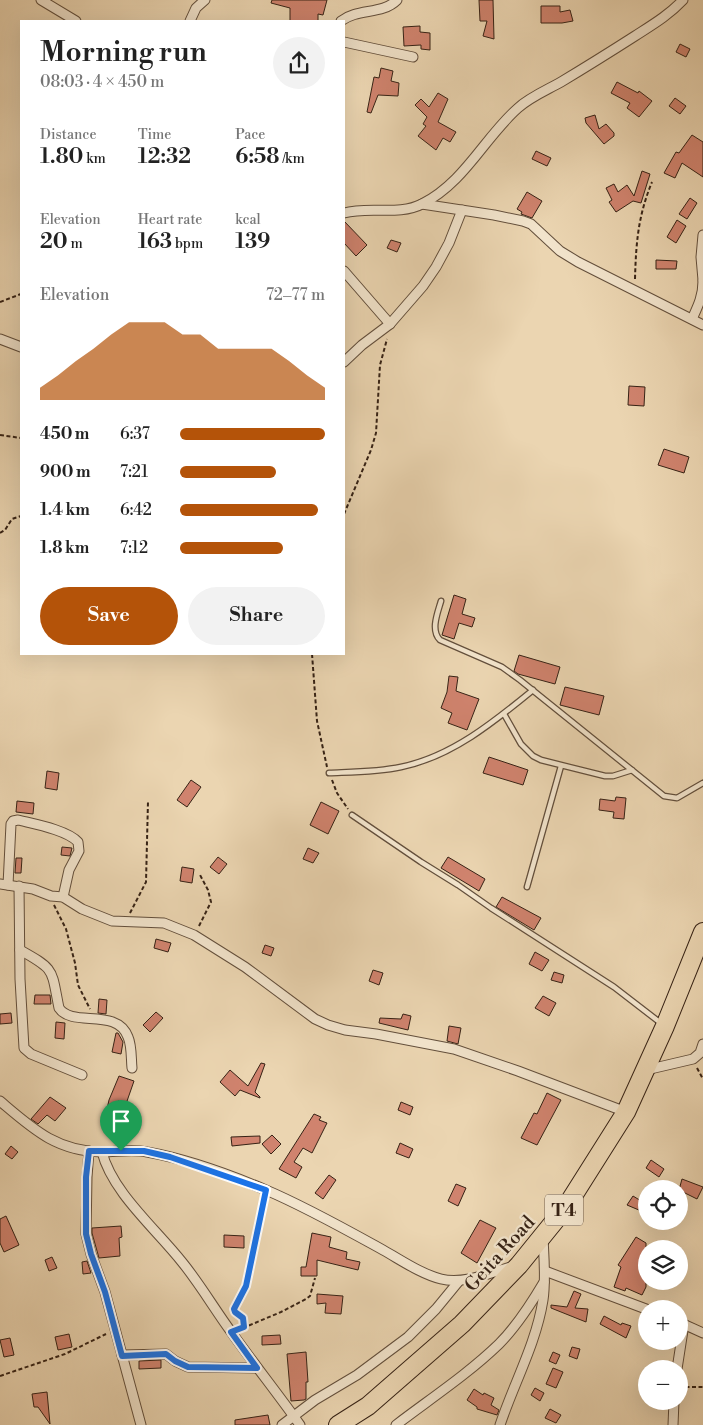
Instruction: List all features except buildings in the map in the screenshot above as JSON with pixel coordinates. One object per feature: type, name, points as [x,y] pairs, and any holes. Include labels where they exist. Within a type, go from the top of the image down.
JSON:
[{"type":"highway","name":"Geita Road","points":[[338,1425],[368,1406],[430,1354],[462,1324],[519,1265],[566,1207],[626,1112],[665,1026],[703,932]]},
{"type":"street","points":[[41,0],[74,20]]},
{"type":"street","points":[[190,20],[196,8],[205,0]]},
{"type":"street","points":[[343,20],[349,16],[384,9],[391,6],[397,0]]},
{"type":"street","points":[[345,213],[359,210],[399,209],[422,204],[442,191],[458,177],[503,122],[521,106],[614,50],[672,12],[683,0]]},
{"type":"street","points":[[345,42],[413,56]]},
{"type":"street","points":[[422,204],[494,215],[531,224],[560,250],[578,262],[703,325]]},
{"type":"street","points":[[345,361],[362,345],[390,324],[422,286],[436,267],[462,210]]},
{"type":"street","points":[[692,319],[700,302],[703,280],[701,257],[703,235]]},
{"type":"street","points":[[345,272],[390,324]]},
{"type":"street","points":[[0,339],[20,347]]},
{"type":"street","points":[[64,897],[69,870],[79,851],[78,842],[62,833],[16,820],[11,824],[4,884],[38,890],[51,896],[64,897],[82,909],[103,918],[125,922],[164,923],[194,935],[245,967],[315,1019],[328,1025],[345,1030],[454,1048],[626,1112]]},
{"type":"street","points":[[19,886],[24,1048],[31,1054],[82,1076]]},
{"type":"street","points":[[20,950],[48,967],[53,976],[59,1008],[62,1012],[68,1015],[111,1022],[126,1032],[130,1040],[132,1068]]},
{"type":"street","points":[[646,1070],[693,1060],[700,1053],[703,1044]]},
{"type":"street","points":[[0,1101],[43,1136],[65,1146],[102,1152],[144,1151],[170,1157],[266,1190],[325,1218],[440,1279],[459,1281],[519,1265]]},
{"type":"street","points":[[89,1151],[86,1186],[86,1234],[105,1292],[141,1425]]},
{"type":"street","points":[[102,1152],[105,1163],[119,1188],[183,1263],[300,1425]]},
{"type":"street","points":[[500,1425],[528,1355],[543,1300],[545,1271],[543,1236]]},
{"type":"street","points":[[545,1271],[638,1306]]},
{"type":"street","points":[[282,1425],[408,1337],[436,1309],[459,1281]]},
{"type":"street","points":[[396,1425],[499,1344],[527,1312],[544,1282]]},
{"type":"street","points":[[688,1326],[703,1333]]},
{"type":"street","points":[[122,1356],[166,1354],[188,1367],[257,1368]]},
{"type":"street","points":[[673,1425],[674,1410]]},
{"type":"lane","points":[[441,601],[435,628],[437,637],[440,640],[502,667],[664,796],[674,798],[682,796],[703,783]]},
{"type":"lane","points":[[329,773],[401,767],[425,760],[449,749],[504,714],[533,690]]},
{"type":"lane","points":[[504,714],[527,752],[541,760],[605,776],[613,776],[632,770]]},
{"type":"lane","points":[[527,887],[561,766]]},
{"type":"lane","points":[[352,815],[614,987],[665,1026]]},
{"type":"path","points":[[635,291],[636,249],[640,217],[652,182]]},
{"type":"path","points":[[0,302],[20,294]]},
{"type":"path","points":[[345,512],[371,450],[376,433],[380,365],[390,324]]},
{"type":"path","points":[[0,435],[20,438]]},
{"type":"path","points":[[0,534],[12,519],[20,516]]},
{"type":"path","points":[[312,655],[316,721],[322,754],[337,793],[352,815]]},
{"type":"path","points":[[125,922],[146,882],[148,801]]},
{"type":"path","points":[[194,935],[211,906],[208,890],[199,873]]},
{"type":"path","points":[[51,896],[66,929],[75,963],[78,985],[94,1018]]},
{"type":"path","points":[[693,1060],[703,1079]]},
{"type":"path","points":[[244,1327],[243,1318],[234,1309],[246,1286],[266,1190]]},
{"type":"path","points":[[231,1332],[281,1312],[308,1298],[315,1278]]},
{"type":"path","points":[[0,1376],[65,1354],[115,1329]]},
{"type":"path","points":[[688,1386],[703,1387]]},
{"type":"route","points":[[89,1151],[121,1151],[144,1151],[170,1157],[266,1190],[246,1286],[243,1295],[234,1309],[243,1318],[244,1327],[231,1332],[257,1368],[188,1367],[166,1354],[158,1353],[122,1356],[105,1292],[88,1245],[86,1234],[86,1177],[89,1151]]}]
